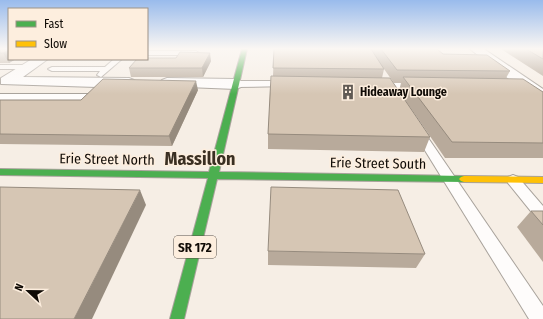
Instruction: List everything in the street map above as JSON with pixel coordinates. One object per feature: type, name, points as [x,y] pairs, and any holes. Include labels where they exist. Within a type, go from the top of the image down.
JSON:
[{"type":"main road","name":"SR 172","points":[[176,319],[241,64]]},
{"type":"main road","name":"Erie Street North","points":[[0,172],[213,175]]},
{"type":"main road","name":"Erie Street South","points":[[213,175],[543,180]]},
{"type":"street","points":[[4,81],[29,67],[47,64]]},
{"type":"street","points":[[497,64],[543,97]]},
{"type":"street","points":[[4,81],[236,84]]},
{"type":"lane","points":[[47,64],[106,70]]},
{"type":"lane","points":[[92,82],[113,64]]},
{"type":"lane","points":[[0,67],[29,67]]},
{"type":"lane","points":[[382,73],[398,98]]},
{"type":"lane","points":[[236,84],[297,84]]},
{"type":"lane","points":[[366,85],[428,86]]},
{"type":"lane","points":[[515,87],[530,88]]},
{"type":"lane","points":[[0,97],[88,97]]},
{"type":"lane","points":[[414,125],[540,319]]},
{"type":"lane","points":[[513,180],[543,216]]},
{"type":"building","points":[[133,64],[204,64],[202,68],[129,68]]},
{"type":"building","points":[[273,64],[381,64],[384,69],[273,68]]},
{"type":"building","points":[[392,64],[500,64],[510,71],[397,70]]},
{"type":"building","points":[[271,76],[390,78],[430,137],[268,134]]},
{"type":"building","points":[[403,77],[523,79],[543,92],[543,143],[452,142]]},
{"type":"building","points":[[103,79],[196,81],[169,136],[0,134],[0,100],[81,100]]},
{"type":"building","points":[[0,187],[140,190],[74,319],[0,319]]},
{"type":"building","points":[[271,187],[398,190],[425,254],[268,251]]},
{"type":"building","points":[[531,211],[543,211],[543,225]]},
{"type":"traffic: fast","points":[[177,319],[241,64]]},
{"type":"traffic: fast","points":[[0,172],[464,179]]},
{"type":"traffic: slow","points":[[464,179],[543,180]]},
{"type":"place","name":"Hideaway Lounge","points":[[348,92]]},
{"type":"district","name":"Massillon","points":[[200,159]]}]
